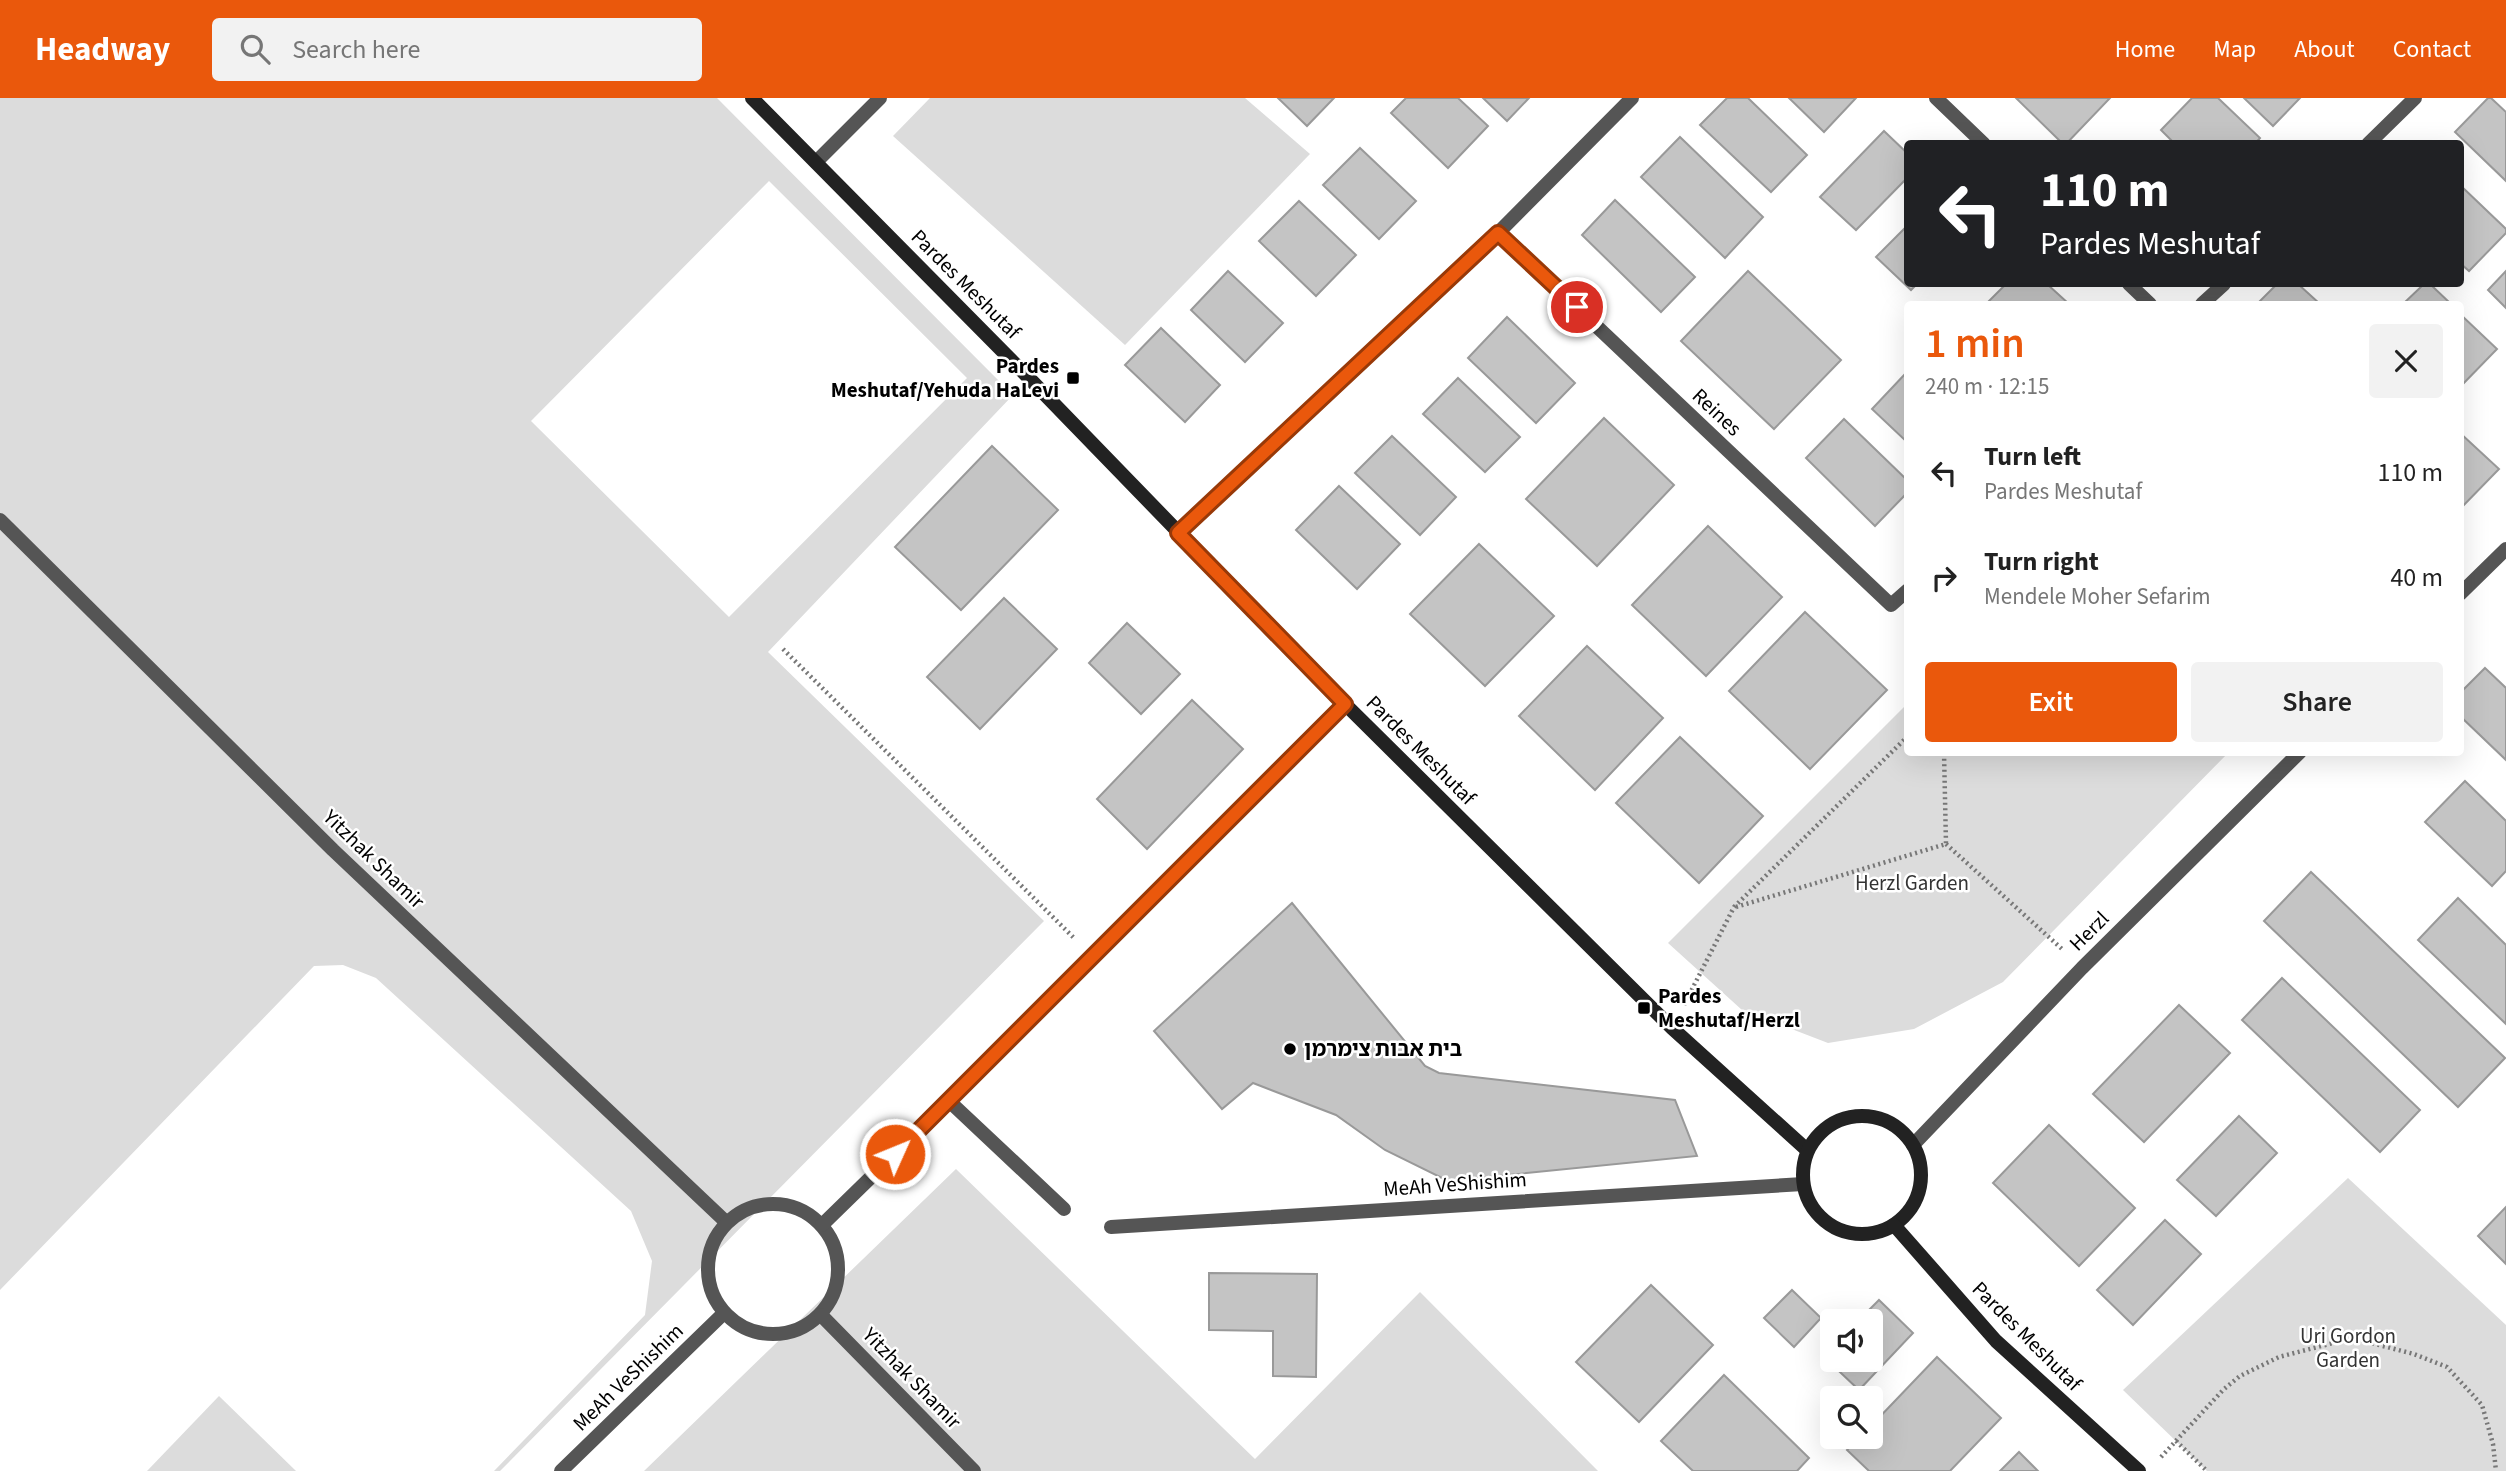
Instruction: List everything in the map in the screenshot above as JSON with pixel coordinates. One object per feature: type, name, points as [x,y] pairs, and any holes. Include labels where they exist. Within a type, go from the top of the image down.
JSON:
[{"type":"street","name":"Pardes Meshutaf","points":[[752,98],[1027,375],[1345,704],[1672,1028],[1807,1150]]},
{"type":"street","points":[[816,162],[880,98]]},
{"type":"street","points":[[1178,533],[1498,233],[1632,98]]},
{"type":"street","points":[[1936,98],[1979,140]]},
{"type":"street","points":[[2372,140],[2415,98]]},
{"type":"street","name":"Reines","points":[[1498,233],[1891,606],[1904,594]]},
{"type":"street","points":[[2132,287],[2147,301]]},
{"type":"street","points":[[2205,301],[2221,287]]},
{"type":"street","name":"Yitzhak Shamir","points":[[0,520],[333,850],[726,1222]]},
{"type":"street","points":[[2464,590],[2506,549]]},
{"type":"street","points":[[822,1225],[1345,704]]},
{"type":"street","name":"Herzl","points":[[1913,1145],[2082,968],[2296,756]]},
{"type":"street","points":[[949,1101],[1065,1209]]},
{"type":"street","points":[[1850,1116],[1868,1116],[1886,1121],[1901,1131],[1913,1145],[1920,1162],[1921,1180],[1907,1213],[1894,1225],[1862,1234],[1846,1232],[1830,1225],[1813,1207],[1803,1184],[1802,1166],[1807,1150],[1817,1135],[1832,1123],[1850,1116]]},
{"type":"street","name":"MeAh VeShishim","points":[[1111,1227],[1803,1184]]},
{"type":"street","points":[[770,1203],[799,1209],[822,1225],[836,1251],[838,1280],[830,1304],[821,1315],[800,1330],[777,1335],[749,1331],[724,1313],[715,1301],[708,1280],[708,1260],[713,1240],[726,1222],[750,1207],[770,1203]]},
{"type":"street","name":"Pardes Meshutaf","points":[[1894,1225],[1996,1340],[2139,1471]]},
{"type":"street","name":"MeAh VeShishim","points":[[561,1471],[724,1313]]},
{"type":"street","name":"Yitzhak Shamir","points":[[821,1315],[974,1471]]},
{"type":"path","points":[[783,649],[1093,956]]},
{"type":"path","points":[[1672,1028],[1734,907],[1904,741]]},
{"type":"path","points":[[1944,756],[1946,844],[2082,968]]},
{"type":"path","points":[[1734,907],[1946,844]]},
{"type":"path","points":[[2207,1471],[2176,1441],[2223,1390],[2240,1376],[2279,1357],[2352,1338],[2414,1354],[2447,1367],[2482,1405],[2493,1444],[2496,1471]]},
{"type":"green space","points":[[0,98],[717,98],[1013,395],[768,652],[1044,921],[500,1471],[494,1471],[645,1315],[652,1261],[631,1211],[376,978],[343,965],[314,966],[0,1290]],"holes":[[[769,181],[967,378],[729,617],[531,421]]]},
{"type":"green space","points":[[930,98],[1245,98],[1310,154],[1125,345],[893,136]]},
{"type":"green space","name":"Herzl Garden","points":[[1904,707],[1904,756],[2225,756],[2003,982],[1914,1029],[1828,1043],[1742,1010],[1668,943]]},
{"type":"green space","points":[[956,1169],[1255,1459],[1420,1292],[1598,1471],[644,1471]]},
{"type":"green space","name":"Uri Gordon Garden","points":[[2348,1178],[2506,1325],[2506,1471],[2207,1471],[2123,1390]]},
{"type":"green space","points":[[219,1396],[296,1471],[147,1471]]},
{"type":"building","points":[[1278,98],[1334,98],[1307,126]]},
{"type":"building","points":[[1406,98],[1458,98],[1488,126],[1448,168],[1391,113]]},
{"type":"building","points":[[1483,98],[1529,98],[1507,121]]},
{"type":"building","points":[[1727,98],[1748,98],[1807,155],[1771,192],[1700,125]]},
{"type":"building","points":[[1789,98],[1856,98],[1824,132]]},
{"type":"building","points":[[2016,98],[2110,98],[2070,140],[2059,140]]},
{"type":"building","points":[[2192,98],[2218,98],[2260,138],[2171,140],[2161,130]]},
{"type":"building","points":[[2244,98],[2300,98],[2273,126]]},
{"type":"building","points":[[2488,98],[2506,112],[2506,181],[2464,140],[2455,132]]},
{"type":"building","points":[[1884,131],[1904,150],[1904,181],[1856,230],[1820,197]]},
{"type":"building","points":[[1680,137],[1763,217],[1725,258],[1641,177]]},
{"type":"building","points":[[1360,148],[1416,201],[1379,239],[1323,185]]},
{"type":"building","points":[[2464,189],[2506,229],[2506,233],[2469,271],[2464,267]]},
{"type":"building","points":[[1615,200],[1695,277],[1661,312],[1582,235]]},
{"type":"building","points":[[1299,201],[1356,255],[1316,296],[1259,241]]},
{"type":"building","points":[[1904,229],[1904,283],[1876,257]]},
{"type":"building","points":[[1228,271],[1283,323],[1245,362],[1191,310]]},
{"type":"building","points":[[1748,271],[1841,360],[1774,429],[1681,341]]},
{"type":"building","points":[[2506,271],[2506,308],[2488,290]]},
{"type":"building","points":[[2003,287],[2050,287],[2066,301],[1989,301]]},
{"type":"building","points":[[2274,287],[2301,287],[2317,301],[2260,301]]},
{"type":"building","points":[[2421,287],[2433,287],[2448,301],[2406,301]]},
{"type":"building","points":[[1507,317],[1575,383],[1536,423],[1468,358]]},
{"type":"building","points":[[2464,318],[2497,349],[2464,383]]},
{"type":"building","points":[[1161,328],[1220,385],[1185,422],[1125,365]]},
{"type":"building","points":[[1904,375],[1904,439],[1872,409]]},
{"type":"building","points":[[1458,378],[1520,437],[1485,472],[1423,414]]},
{"type":"building","points":[[1604,418],[1674,485],[1597,566],[1526,499]]},
{"type":"building","points":[[1844,419],[1904,477],[1904,496],[1875,526],[1806,458]]},
{"type":"building","points":[[1392,436],[1456,497],[1420,535],[1355,473]]},
{"type":"building","points":[[2464,437],[2499,469],[2464,505]]},
{"type":"building","points":[[992,446],[1058,510],[961,610],[895,547]]},
{"type":"building","points":[[1339,486],[1400,544],[1357,589],[1296,530]]},
{"type":"building","points":[[1708,526],[1782,597],[1706,676],[1632,605]]},
{"type":"building","points":[[1479,544],[1554,616],[1485,686],[1410,614]]},
{"type":"building","points":[[1004,598],[1057,649],[980,729],[927,677]]},
{"type":"building","points":[[1805,612],[1887,690],[1810,769],[1729,691]]},
{"type":"building","points":[[1127,623],[1180,674],[1141,714],[1089,663]]},
{"type":"building","points":[[1587,646],[1663,718],[1595,790],[1519,716]]},
{"type":"building","points":[[2485,668],[2506,688],[2506,760],[2464,720],[2464,689]]},
{"type":"building","points":[[1192,700],[1243,749],[1147,849],[1097,799]]},
{"type":"building","points":[[1680,737],[1763,816],[1699,883],[1616,803]]},
{"type":"building","points":[[2465,781],[2506,821],[2506,871],[2492,886],[2425,822]]},
{"type":"building","points":[[2311,872],[2505,1058],[2458,1107],[2264,921]]},
{"type":"building","points":[[2458,898],[2506,945],[2506,1024],[2418,940]]},
{"type":"building","name":"בית אבות צימרמן","points":[[1292,903],[1425,1066],[1439,1073],[1675,1100],[1697,1156],[1448,1181],[1385,1150],[1336,1115],[1253,1083],[1222,1109],[1154,1031]]},
{"type":"building","points":[[2282,978],[2420,1110],[2380,1152],[2242,1020]]},
{"type":"building","points":[[2179,1005],[2230,1053],[2144,1142],[2093,1094]]},
{"type":"building","points":[[2239,1116],[2277,1153],[2216,1216],[2177,1180]]},
{"type":"building","points":[[2049,1125],[2135,1208],[2079,1266],[1993,1183]]},
{"type":"building","points":[[2506,1207],[2506,1264],[2478,1236]]},
{"type":"building","points":[[2165,1220],[2201,1254],[2133,1325],[2097,1290]]},
{"type":"building","points":[[1209,1273],[1317,1274],[1316,1377],[1273,1376],[1273,1331],[1209,1330]]},
{"type":"building","points":[[1651,1285],[1713,1345],[1639,1422],[1576,1362]]},
{"type":"building","points":[[1792,1290],[1820,1319],[1794,1347],[1764,1318]]},
{"type":"building","points":[[1879,1300],[1913,1333],[1883,1365],[1883,1309],[1870,1309]]},
{"type":"building","points":[[1937,1357],[2001,1418],[1950,1471],[1869,1471],[1847,1450],[1883,1449],[1883,1413]]},
{"type":"building","points":[[1840,1372],[1876,1372],[1863,1386],[1855,1386]]},
{"type":"building","points":[[1724,1375],[1809,1458],[1797,1471],[1693,1471],[1661,1441]]},
{"type":"building","points":[[2019,1452],[2038,1471],[2000,1471]]},
{"type":"place","name":"Pardes Meshutaf/Yehuda HaLevi","points":[[1073,378]]},
{"type":"place","name":"Pardes Meshutaf/Herzl","points":[[1644,1008]]},
{"type":"place","name":"בית אבות צימרמן","points":[[1290,1049]]},
{"type":"route","points":[[895,1154],[1345,704],[1178,533],[1498,233],[1577,307]]}]
